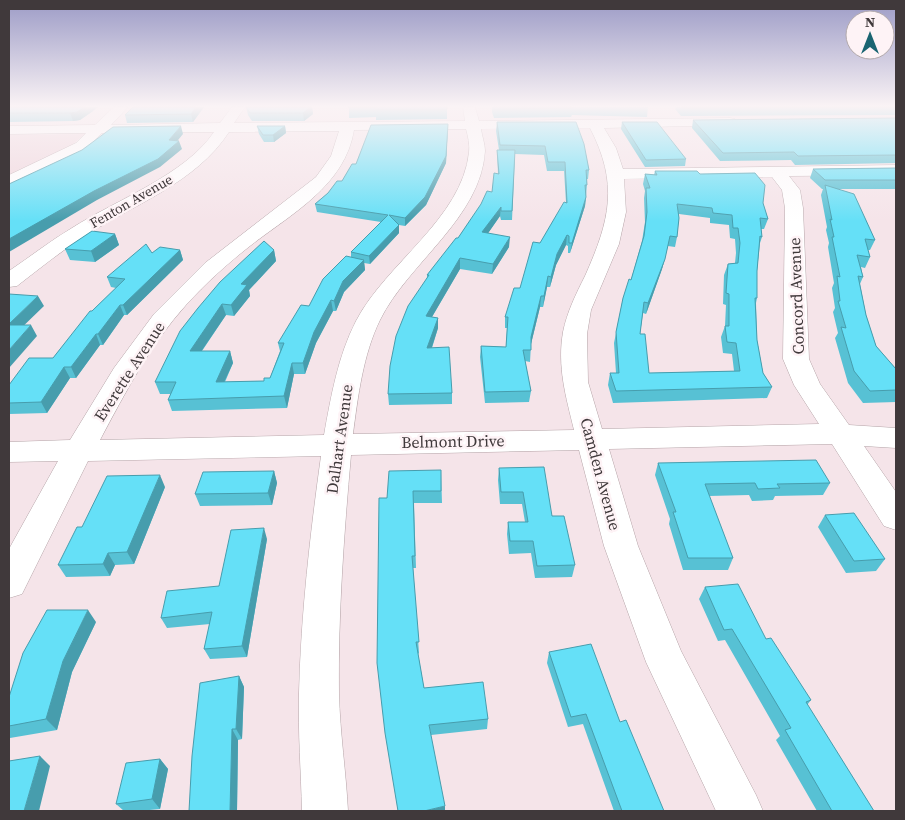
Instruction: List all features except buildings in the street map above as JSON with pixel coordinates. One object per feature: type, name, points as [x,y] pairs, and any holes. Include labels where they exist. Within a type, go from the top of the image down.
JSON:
[{"type":"street","points":[[9,181],[82,145]]},
{"type":"street","name":"Fenton Avenue","points":[[9,281],[78,232],[171,178],[198,160],[212,145]]},
{"type":"street","name":"Everette Avenue","points":[[9,584],[79,450],[119,380],[168,312],[192,286],[227,254],[309,193],[334,167],[345,145]]},
{"type":"street","name":"Dalhart Avenue","points":[[325,811],[319,695],[324,555],[346,384],[358,343],[368,319],[397,275],[447,222],[474,170],[476,145]]},
{"type":"street","name":"Camden Avenue","points":[[607,145],[616,174],[617,212],[609,244],[580,310],[575,334],[575,382],[621,546],[666,662],[740,811]]},
{"type":"street","points":[[616,174],[896,170]]},
{"type":"street","name":"Concord Avenue","points":[[776,171],[791,190],[794,208],[796,359],[807,385],[896,517]]},
{"type":"street","name":"Belmont Drive","points":[[9,452],[839,434],[896,438]]},
{"type":"shaded area","points":[[9,145],[71,145],[50,158],[9,176]]}]
